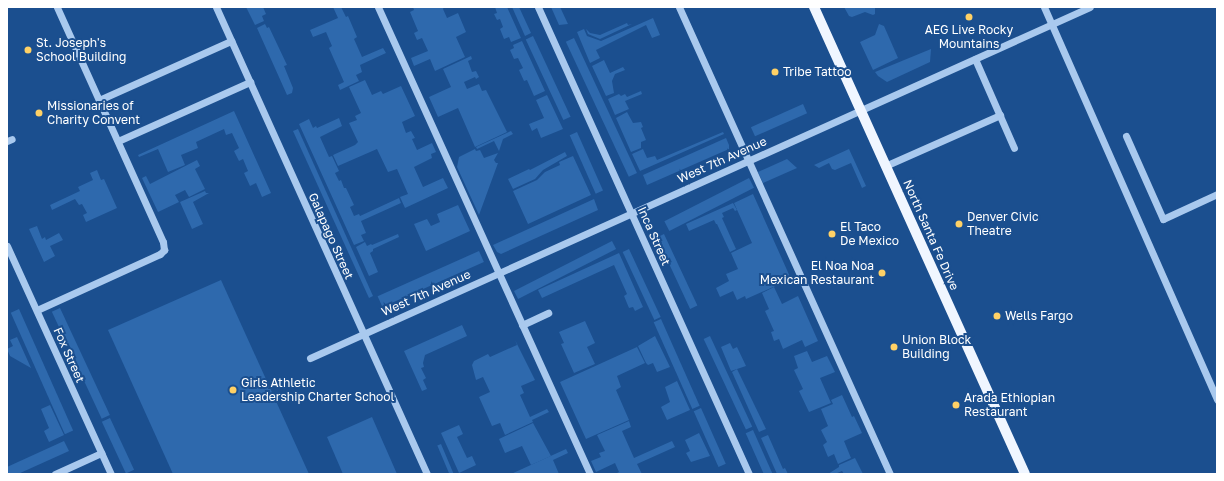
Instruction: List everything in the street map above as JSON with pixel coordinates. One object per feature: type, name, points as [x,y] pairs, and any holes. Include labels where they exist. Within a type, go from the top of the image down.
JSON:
[{"type":"main road","name":"North Santa Fe Drive","points":[[814,7],[1025,474]]},
{"type":"street","points":[[37,310],[163,253],[163,242],[57,7]]},
{"type":"street","name":"Galapago Street","points":[[216,7],[427,474]]},
{"type":"street","points":[[378,7],[590,474]]},
{"type":"street","name":"Inca Street","points":[[538,7],[749,474]]},
{"type":"street","points":[[679,7],[890,474]]},
{"type":"street","points":[[1044,7],[1217,400]]},
{"type":"street","name":"West 7th Avenue","points":[[310,358],[1090,7]]},
{"type":"street","points":[[99,100],[231,41]]},
{"type":"street","points":[[975,59],[1014,148]]},
{"type":"street","points":[[118,141],[250,82]]},
{"type":"street","points":[[885,166],[1000,115]]},
{"type":"street","points":[[1126,136],[1163,219],[1217,194]]},
{"type":"street","name":"Fox Street","points":[[7,246],[111,474]]},
{"type":"street","points":[[522,325],[548,314]]},
{"type":"street","points":[[55,474],[101,453]]},
{"type":"shaded area","points":[[246,7],[263,7],[266,14],[262,16],[264,21],[255,25]]},
{"type":"shaded area","points":[[333,7],[341,7],[346,17],[348,16],[357,37],[354,39],[362,57],[383,48],[386,53],[360,65],[362,72],[356,75],[359,81],[340,90],[338,85],[344,82],[329,48],[332,46],[326,32],[313,37],[310,30],[338,18]]},
{"type":"shaded area","points":[[413,7],[444,7],[443,9],[447,18],[458,13],[466,32],[456,37],[465,57],[435,71],[430,59],[414,66],[411,58],[428,51],[422,38],[417,40],[414,33],[418,31],[410,12],[414,10]]},
{"type":"shaded area","points":[[495,7],[507,7],[521,38],[511,42],[509,37],[504,39],[500,29],[503,27],[500,19],[497,20],[494,14],[497,13]]},
{"type":"shaded area","points":[[512,7],[519,7],[531,33],[525,36]]},
{"type":"shaded area","points":[[551,7],[560,7],[568,24],[559,25]]},
{"type":"shaded area","points":[[844,7],[875,7],[875,14],[873,15],[865,12],[852,17],[849,16]]},
{"type":"shaded area","points":[[653,18],[660,35],[652,38],[646,25],[596,50],[600,58],[590,63],[577,32],[584,29],[587,36],[601,41]]},
{"type":"shaded area","points":[[627,23],[628,25],[632,24],[600,39],[588,34],[586,29],[590,33],[600,35]]},
{"type":"shaded area","points":[[265,24],[267,28],[269,27],[287,65],[284,66],[293,88],[292,93],[287,95],[257,28]]},
{"type":"shaded area","points":[[879,24],[884,26],[898,58],[873,70],[860,42],[875,35]]},
{"type":"shaded area","points":[[533,36],[571,117],[563,120],[526,39]]},
{"type":"shaded area","points":[[574,38],[637,173],[629,177],[566,42]]},
{"type":"shaded area","points":[[522,41],[545,91],[534,96],[527,80],[524,81],[519,70],[523,68],[518,58],[514,59],[510,50],[514,48],[513,45]]},
{"type":"shaded area","points":[[931,49],[930,62],[887,82],[875,72]]},
{"type":"shaded area","points":[[471,56],[472,59],[468,61],[472,72],[476,71],[479,77],[476,79],[475,77],[464,82],[467,89],[479,84],[482,91],[486,90],[507,132],[475,147],[458,108],[438,117],[429,97],[451,87],[443,69]]},
{"type":"shaded area","points":[[604,60],[610,73],[623,67],[625,70],[615,74],[612,81],[614,93],[606,96],[592,66]]},
{"type":"shaded area","points":[[365,80],[372,95],[381,91],[383,94],[401,86],[415,116],[402,122],[406,133],[411,131],[415,138],[412,139],[417,150],[432,143],[436,152],[431,154],[432,158],[414,167],[423,187],[443,178],[448,188],[405,208],[400,197],[408,194],[397,169],[388,172],[377,149],[338,166],[333,155],[355,145],[358,142],[349,123],[357,120],[355,116],[361,113],[349,87]]},
{"type":"shaded area","points":[[641,91],[642,94],[625,101],[629,109],[615,115],[608,99],[619,94],[621,96],[625,94],[627,97]]},
{"type":"shaded area","points":[[547,95],[563,129],[541,138],[537,128],[532,131],[529,124],[544,118],[536,100]]},
{"type":"shaded area","points":[[803,104],[807,113],[755,136],[751,127]]},
{"type":"shaded area","points":[[234,111],[271,193],[262,197],[256,183],[250,186],[244,173],[248,171],[243,159],[239,161],[234,151],[239,148],[232,133],[226,135],[224,129],[196,142],[198,148],[181,155],[185,165],[168,172],[158,149],[139,157],[138,155]]},
{"type":"shaded area","points":[[627,112],[633,123],[641,122],[643,127],[641,128],[646,140],[641,142],[641,148],[631,152],[616,118]]},
{"type":"shaded area","points":[[339,118],[342,126],[320,137],[329,157],[332,156],[339,171],[335,173],[339,181],[341,180],[344,188],[346,188],[354,205],[350,207],[354,216],[359,214],[360,216],[399,198],[401,203],[361,221],[366,233],[361,235],[364,241],[354,245],[299,124],[309,119],[313,128],[316,126],[317,128]]},
{"type":"shaded area","points":[[298,129],[373,296],[369,298],[293,131]]},
{"type":"shaded area","points":[[511,131],[513,134],[503,139],[499,151],[494,141],[477,149],[476,147]]},
{"type":"shaded area","points":[[577,132],[603,190],[596,194],[570,135]]},
{"type":"shaded area","points":[[723,132],[724,134],[640,171],[632,154],[643,149],[647,158],[655,156],[657,160]]},
{"type":"shaded area","points":[[726,138],[729,149],[647,185],[643,175]]},
{"type":"shaded area","points":[[475,149],[476,151],[480,150],[484,158],[498,153],[494,160],[498,163],[479,215],[457,167],[459,157]]},
{"type":"shaded area","points":[[849,149],[866,186],[862,188],[851,163],[835,170],[832,169],[829,163],[819,168],[814,165]]},
{"type":"shaded area","points":[[565,152],[567,156],[543,170],[535,179],[513,189],[508,179],[529,169],[530,170]]},
{"type":"shaded area","points":[[573,156],[591,195],[528,224],[513,191],[537,180],[545,172],[560,165],[559,162]]},
{"type":"shaded area","points":[[787,159],[797,168],[763,183],[758,172]]},
{"type":"shaded area","points":[[197,160],[200,166],[195,169],[205,189],[189,197],[185,190],[175,195],[179,202],[158,212],[142,178],[146,176],[150,184]]},
{"type":"shaded area","points":[[97,170],[101,180],[104,179],[117,208],[86,222],[83,215],[87,213],[82,204],[79,205],[75,199],[52,210],[50,205],[80,191],[78,187],[93,180],[90,173]]},
{"type":"shaded area","points":[[749,178],[754,188],[669,231],[664,221]]},
{"type":"shaded area","points":[[205,191],[206,193],[209,193],[193,202],[203,224],[192,229],[180,202]]},
{"type":"shaded area","points":[[753,194],[791,279],[746,299],[745,296],[737,300],[733,291],[720,297],[716,288],[729,281],[726,274],[738,269],[731,253],[752,243],[734,203]]},
{"type":"shaded area","points":[[594,199],[598,210],[501,254],[497,252],[493,245]]},
{"type":"shaded area","points":[[733,203],[737,210],[735,211],[733,208],[722,213],[724,217],[722,218],[736,249],[730,252],[714,220],[689,231],[686,224]]},
{"type":"shaded area","points":[[458,205],[470,231],[426,251],[414,224],[427,219],[431,226],[440,222],[437,214]]},
{"type":"shaded area","points":[[37,226],[42,239],[45,237],[46,240],[59,233],[63,240],[50,246],[55,256],[44,262],[29,229]]},
{"type":"shaded area","points":[[398,234],[399,237],[373,249],[370,253],[378,272],[369,276],[356,247],[365,242],[367,246],[372,245]]},
{"type":"shaded area","points":[[664,234],[697,306],[690,309],[657,237]]},
{"type":"shaded area","points":[[612,241],[616,249],[518,299],[514,291]]},
{"type":"shaded area","points":[[629,249],[661,317],[654,320],[623,252]]},
{"type":"shaded area","points":[[479,251],[484,262],[382,307],[378,296]]},
{"type":"shaded area","points":[[619,253],[643,307],[635,311],[633,307],[629,308],[624,296],[627,294],[614,265],[542,298],[538,290]]},
{"type":"shaded area","points":[[221,280],[309,474],[173,474],[108,330]]},
{"type":"shaded area","points":[[774,287],[782,304],[798,296],[818,341],[805,347],[802,340],[783,349],[779,339],[774,341],[771,332],[774,331],[765,311],[769,309],[762,293]]},
{"type":"shaded area","points":[[60,308],[110,415],[102,419],[52,312]]},
{"type":"shaded area","points":[[19,309],[73,431],[65,434],[11,313]]},
{"type":"shaded area","points":[[661,319],[700,406],[692,409],[654,322]]},
{"type":"shaded area","points":[[585,321],[595,343],[587,347],[595,364],[574,373],[561,344],[564,343],[559,332]]},
{"type":"shaded area","points":[[462,325],[467,336],[425,355],[423,363],[424,367],[421,368],[426,378],[423,380],[427,389],[422,391],[404,351]]},
{"type":"shaded area","points":[[655,336],[670,367],[657,372],[653,363],[648,365],[646,363],[638,346]]},
{"type":"shaded area","points":[[710,336],[752,427],[746,430],[704,339]]},
{"type":"shaded area","points":[[17,337],[31,368],[10,356],[7,349],[13,346],[10,340]]},
{"type":"shaded area","points":[[515,340],[535,380],[521,386],[524,393],[520,395],[530,417],[547,409],[549,412],[532,420],[533,422],[505,435],[500,423],[492,426],[479,397],[490,392],[483,377],[476,380],[472,365],[474,361],[488,354],[490,357],[517,345]]},
{"type":"shaded area","points":[[730,343],[733,349],[737,347],[746,366],[731,371],[721,347]]},
{"type":"shaded area","points":[[637,347],[645,363],[617,376],[621,387],[616,390],[629,420],[586,439],[560,382]]},
{"type":"shaded area","points":[[807,351],[812,362],[827,356],[835,372],[820,378],[831,403],[809,412],[799,391],[803,389],[794,370],[798,368],[794,356]]},
{"type":"shaded area","points":[[737,369],[766,429],[759,432],[732,372]]},
{"type":"shaded area","points":[[677,381],[690,410],[667,420],[661,407],[670,402],[665,387]]},
{"type":"shaded area","points":[[842,395],[852,417],[854,416],[862,433],[844,441],[851,458],[838,464],[834,454],[828,457],[823,445],[827,442],[821,430],[828,426],[821,409],[833,404],[831,400]]},
{"type":"shaded area","points":[[50,405],[64,435],[49,442],[44,431],[49,428],[41,409]]},
{"type":"shaded area","points":[[701,408],[726,464],[719,467],[694,411]]},
{"type":"shaded area","points":[[372,417],[397,474],[343,474],[327,437]]},
{"type":"shaded area","points":[[110,418],[134,470],[126,473],[102,422]]},
{"type":"shaded area","points":[[629,421],[631,427],[622,431],[634,458],[672,441],[675,447],[637,464],[642,474],[615,474],[619,472],[615,463],[596,472],[591,461],[601,457],[599,453],[605,451],[597,435]]},
{"type":"shaded area","points":[[533,423],[551,456],[531,465],[522,446],[505,453],[499,439]]},
{"type":"shaded area","points":[[459,425],[463,434],[457,437],[467,458],[472,456],[476,465],[459,473],[441,433]]},
{"type":"shaded area","points":[[753,430],[773,474],[764,474],[746,433]]},
{"type":"shaded area","points":[[699,433],[710,456],[691,462],[686,453],[690,451],[685,440]]},
{"type":"shaded area","points":[[768,435],[783,469],[785,468],[788,474],[777,474],[761,438]]},
{"type":"shaded area","points":[[64,441],[69,451],[18,474],[7,474],[7,467]]},
{"type":"shaded area","points":[[441,444],[454,474],[449,474],[437,446]]},
{"type":"shaded area","points":[[566,449],[568,453],[553,460],[559,474],[511,474]]},
{"type":"shaded area","points":[[855,458],[863,474],[844,474],[842,471],[835,474],[828,474],[839,467],[839,465]]},
{"type":"place","name":"AEG Live Rocky Mountains","points":[[969,17]]},
{"type":"place","name":"St. Joseph's School Building","points":[[28,50]]},
{"type":"place","name":"Tribe Tattoo","points":[[775,72]]},
{"type":"place","name":"Missionaries of Charity Convent","points":[[39,113]]},
{"type":"place","name":"Denver Civic Theatre","points":[[959,224]]},
{"type":"place","name":"El Taco De Mexico","points":[[832,234]]},
{"type":"place","name":"El Noa Noa Mexican Restaurant","points":[[882,273]]},
{"type":"place","name":"Wells Fargo","points":[[997,316]]},
{"type":"place","name":"Union Block Building","points":[[894,347]]},
{"type":"place","name":"Girls Athletic Leadership Charter School","points":[[233,390]]},
{"type":"place","name":"Arada Ethiopian Restaurant","points":[[956,405]]}]
